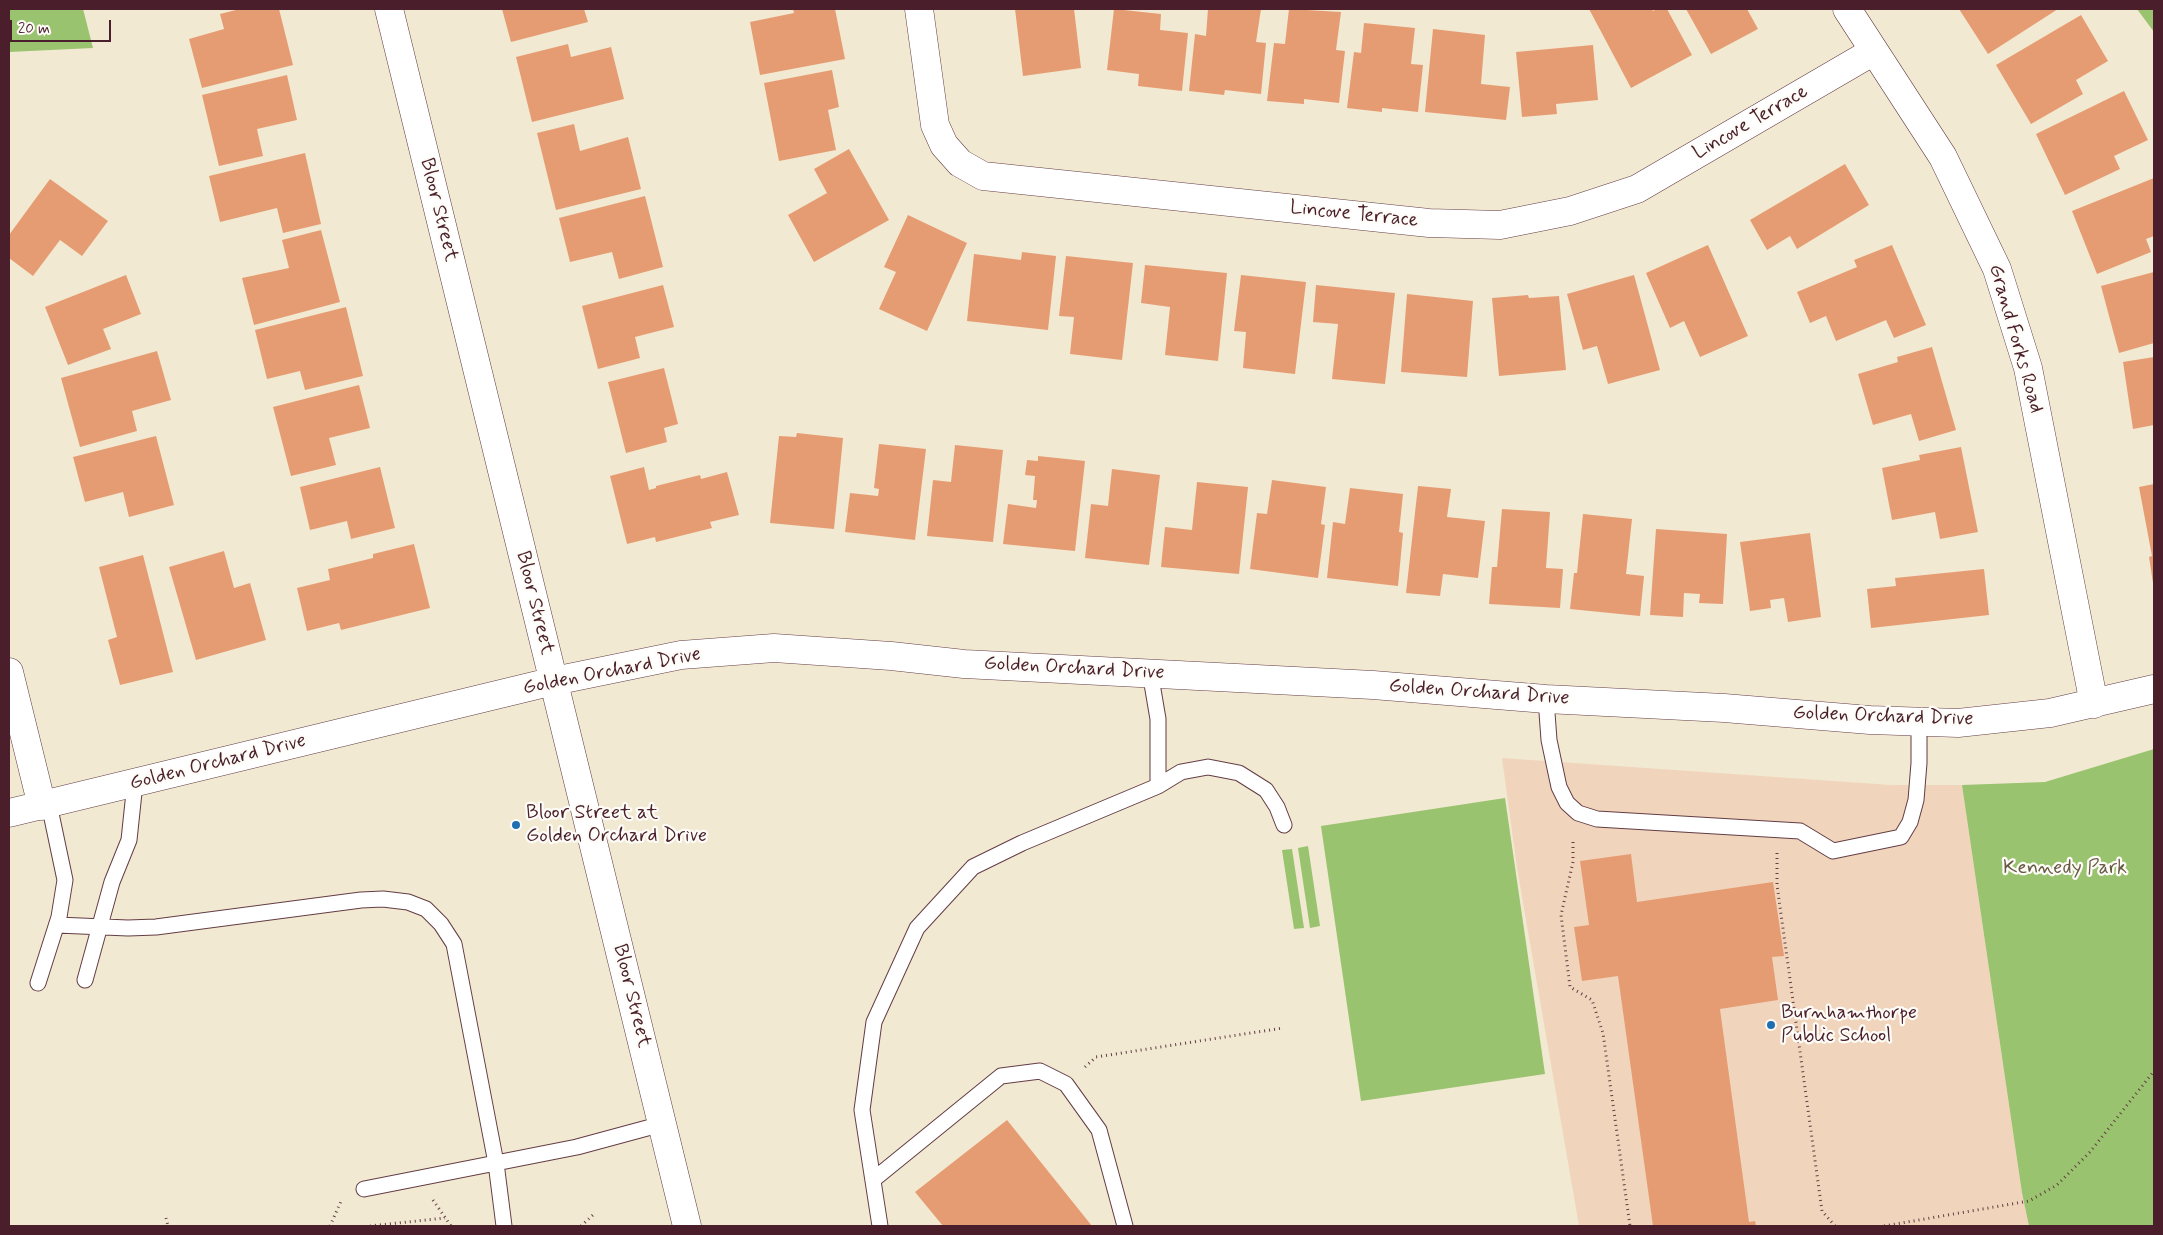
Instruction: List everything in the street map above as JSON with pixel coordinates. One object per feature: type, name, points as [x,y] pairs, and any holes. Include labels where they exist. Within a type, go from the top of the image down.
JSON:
[{"type":"street","name":"Bloor Street","points":[[389,9],[687,1226]]},
{"type":"street","name":"Lincove Terrace","points":[[919,9],[936,125],[944,145],[960,163],[983,176],[1429,223],[1500,225],[1570,211],[1637,189],[1874,52]]},
{"type":"street","name":"Grand Forks Road","points":[[1847,9],[1943,157],[1997,269],[2028,368],[2094,704]]},
{"type":"street","name":"Golden Orchard Drive","points":[[9,813],[554,681],[681,656],[774,648],[891,656],[964,664],[1150,672],[1373,685],[1546,699],[1958,723],[2050,713],[2154,689]]},
{"type":"street","points":[[9,672],[45,805]]},
{"type":"lane","points":[[1150,672],[1158,720],[1158,786]]},
{"type":"lane","points":[[1546,699],[1549,740],[1558,788],[1567,803],[1578,813],[1597,819],[1800,831],[1833,851],[1901,837],[1910,822],[1916,800],[1919,763],[1919,721]]},
{"type":"lane","points":[[880,1226],[862,1110],[874,1022],[917,928],[973,868],[1022,843],[1158,786],[1181,772],[1208,767],[1239,774],[1266,790],[1277,807],[1284,825]]},
{"type":"lane","points":[[86,980],[112,882],[129,840],[135,783]]},
{"type":"lane","points":[[38,983],[57,925],[65,880],[45,805]]},
{"type":"lane","points":[[57,925],[156,927],[361,900],[383,899],[408,902],[426,909],[441,924],[454,944],[496,1163],[504,1226]]},
{"type":"lane","points":[[873,1180],[1001,1076],[1040,1071],[1066,1084],[1099,1130],[1125,1226]]},
{"type":"lane","points":[[364,1189],[577,1147],[662,1124]]},
{"type":"path","points":[[1780,830],[1776,860],[1777,885],[1822,1211],[1836,1226]]},
{"type":"path","points":[[1572,842],[1573,862],[1560,916],[1570,988],[1592,1000],[1603,1033],[1630,1226]]},
{"type":"path","points":[[1066,1084],[1096,1057],[1283,1028]]},
{"type":"path","points":[[1884,1226],[2029,1200],[2057,1185],[2090,1152],[2154,1071]]},
{"type":"path","points":[[330,1226],[345,1192]]},
{"type":"path","points":[[581,1226],[594,1214]]},
{"type":"path","points":[[166,1218],[168,1226]]},
{"type":"path","points":[[370,1226],[445,1218]]},
{"type":"shaded area","name":"Burnhamthorpe Public School","points":[[1502,758],[1891,785],[1962,785],[2022,1193],[2029,1226],[1579,1226],[1517,868]]},
{"type":"green space","points":[[9,9],[83,9],[93,48],[9,52]]},
{"type":"green space","points":[[2137,9],[2154,9],[2154,32]]},
{"type":"green space","name":"Kennedy Park","points":[[2154,749],[2154,1226],[2029,1226],[2022,1193],[1962,785],[2045,782]]},
{"type":"green space","points":[[1505,798],[1545,1074],[1361,1101],[1321,826]]},
{"type":"green space","points":[[1308,846],[1320,926],[1310,928],[1298,848]]},
{"type":"green space","points":[[1292,849],[1304,928],[1294,929],[1282,850]]},
{"type":"building","points":[[240,9],[279,9],[293,65],[202,88],[189,39],[224,29],[220,14]]},
{"type":"building","points":[[502,9],[584,9],[588,22],[511,42]]},
{"type":"building","points":[[793,9],[835,9],[845,59],[760,75],[750,22],[794,13]]},
{"type":"building","points":[[1015,9],[1074,9],[1081,68],[1023,76]]},
{"type":"building","points":[[1114,9],[1161,14],[1160,30],[1188,33],[1182,91],[1138,86],[1139,74],[1107,70]]},
{"type":"building","points":[[1208,9],[1261,9],[1256,42],[1266,43],[1261,94],[1225,90],[1224,95],[1189,91],[1195,34],[1206,36]]},
{"type":"building","points":[[1289,9],[1341,12],[1336,50],[1345,51],[1339,103],[1304,99],[1304,104],[1267,101],[1274,43],[1285,44]]},
{"type":"building","points":[[1589,9],[1652,9],[1653,11],[1667,9],[1692,55],[1631,88]]},
{"type":"building","points":[[1686,9],[1747,9],[1758,29],[1711,54]]},
{"type":"building","points":[[1959,9],[2058,9],[1988,54]]},
{"type":"building","points":[[2081,15],[2108,61],[2076,80],[2083,94],[2031,124],[1996,65]]},
{"type":"building","points":[[1364,23],[1415,28],[1411,64],[1423,65],[1418,112],[1382,108],[1382,112],[1347,108],[1354,52],[1361,53]]},
{"type":"building","points":[[1433,29],[1485,35],[1481,84],[1510,87],[1506,120],[1425,112]]},
{"type":"building","points":[[568,44],[571,57],[611,47],[624,99],[532,122],[516,57]]},
{"type":"building","points":[[1593,45],[1598,100],[1556,104],[1557,114],[1522,117],[1516,52]]},
{"type":"building","points":[[832,70],[839,107],[828,110],[836,150],[779,161],[764,83]]},
{"type":"building","points":[[287,75],[297,120],[257,129],[263,156],[219,166],[202,95]]},
{"type":"building","points":[[2124,91],[2148,140],[2114,156],[2120,169],[2065,195],[2036,134]]},
{"type":"building","points":[[574,124],[580,151],[628,137],[641,189],[556,210],[537,133]]},
{"type":"building","points":[[849,149],[889,220],[814,262],[788,215],[827,193],[814,169]]},
{"type":"building","points":[[305,153],[321,224],[283,233],[277,208],[220,222],[209,176]]},
{"type":"building","points":[[1845,164],[1869,205],[1797,249],[1790,236],[1767,250],[1750,220]]},
{"type":"building","points":[[2154,178],[2154,236],[2146,239],[2151,252],[2097,274],[2072,211]]},
{"type":"building","points":[[50,179],[108,221],[82,256],[60,240],[33,276],[9,258],[9,235]]},
{"type":"building","points":[[645,196],[663,267],[619,279],[612,252],[570,262],[559,218]]},
{"type":"building","points":[[908,215],[967,243],[927,331],[879,309],[896,272],[884,267]]},
{"type":"building","points":[[321,230],[340,302],[254,325],[242,278],[289,268],[282,240]]},
{"type":"building","points":[[1708,245],[1748,336],[1700,357],[1684,321],[1670,328],[1646,273]]},
{"type":"building","points":[[1892,245],[1926,325],[1894,338],[1886,320],[1836,341],[1826,316],[1810,323],[1797,292],[1857,267],[1854,260]]},
{"type":"building","points":[[1022,252],[1056,256],[1048,330],[967,321],[974,254],[1021,260]]},
{"type":"building","points":[[1066,256],[1133,263],[1122,360],[1070,354],[1074,317],[1059,316]]},
{"type":"building","points":[[1145,265],[1227,273],[1218,361],[1165,355],[1170,307],[1141,303]]},
{"type":"building","points":[[2154,272],[2154,343],[2119,353],[2101,286]]},
{"type":"building","points":[[126,275],[141,314],[103,329],[111,349],[68,365],[45,307]]},
{"type":"building","points":[[1241,275],[1306,282],[1295,374],[1243,368],[1246,332],[1234,331]]},
{"type":"building","points":[[1634,275],[1660,370],[1608,384],[1597,346],[1583,350],[1567,294]]},
{"type":"building","points":[[663,285],[674,327],[635,337],[640,358],[598,369],[582,306]]},
{"type":"building","points":[[1316,285],[1395,293],[1385,384],[1332,379],[1338,324],[1313,322]]},
{"type":"building","points":[[1407,294],[1473,301],[1467,377],[1401,372]]},
{"type":"building","points":[[1528,295],[1529,298],[1559,296],[1566,370],[1499,376],[1492,298]]},
{"type":"building","points":[[346,307],[363,376],[305,390],[300,371],[267,379],[255,330]]},
{"type":"building","points":[[1932,347],[1956,430],[1919,441],[1911,414],[1873,425],[1858,374],[1898,362],[1897,357]]},
{"type":"building","points":[[157,351],[171,400],[132,411],[137,431],[80,447],[61,378]]},
{"type":"building","points":[[2154,357],[2154,425],[2133,429],[2123,362]]},
{"type":"building","points":[[664,368],[678,424],[664,428],[667,442],[626,453],[608,382]]},
{"type":"building","points":[[359,385],[370,428],[329,438],[336,465],[291,476],[273,407]]},
{"type":"building","points":[[797,433],[843,438],[834,529],[770,523],[779,436],[796,437]]},
{"type":"building","points":[[156,436],[174,505],[129,517],[123,492],[85,502],[73,457]]},
{"type":"building","points":[[879,444],[926,449],[915,540],[845,532],[850,493],[878,496],[879,489],[874,488]]},
{"type":"building","points":[[955,445],[1003,450],[993,542],[927,536],[933,480],[951,482]]},
{"type":"building","points":[[1961,447],[1978,532],[1940,539],[1935,512],[1892,520],[1882,468],[1920,460],[1919,455]]},
{"type":"building","points":[[1038,456],[1085,461],[1075,551],[1003,544],[1008,504],[1036,508],[1037,500],[1033,500],[1035,476],[1025,475],[1027,460],[1038,461]]},
{"type":"building","points":[[380,467],[395,528],[351,539],[347,521],[310,530],[300,487]]},
{"type":"building","points":[[644,467],[649,490],[656,488],[656,486],[700,475],[701,479],[727,472],[739,515],[710,522],[712,528],[656,542],[655,537],[627,544],[610,476]]},
{"type":"building","points":[[1112,469],[1160,475],[1149,565],[1085,558],[1091,504],[1108,506]]},
{"type":"building","points":[[1272,480],[1326,487],[1321,524],[1325,525],[1318,578],[1250,569],[1257,513],[1267,514]]},
{"type":"building","points":[[1197,482],[1248,487],[1239,574],[1161,567],[1165,527],[1192,530]]},
{"type":"building","points":[[2154,484],[2153,583],[2149,557],[2152,556],[2139,487]]},
{"type":"building","points":[[1418,486],[1451,489],[1447,517],[1485,521],[1478,578],[1443,574],[1440,596],[1406,593]]},
{"type":"building","points":[[1350,488],[1403,494],[1399,532],[1403,533],[1398,586],[1327,578],[1333,522],[1345,524]]},
{"type":"building","points":[[1502,509],[1550,512],[1546,568],[1563,569],[1560,608],[1489,604],[1492,567],[1497,567]]},
{"type":"building","points":[[1583,514],[1632,519],[1626,574],[1644,576],[1640,616],[1570,609],[1574,573],[1577,573]]},
{"type":"building","points":[[1656,529],[1727,534],[1723,604],[1699,603],[1700,594],[1684,593],[1683,617],[1650,615]]},
{"type":"building","points":[[1810,533],[1821,617],[1788,622],[1784,598],[1770,600],[1771,608],[1750,611],[1740,542]]},
{"type":"building","points":[[414,544],[430,608],[341,630],[339,623],[307,631],[297,588],[330,580],[328,569],[373,558],[373,554]]},
{"type":"building","points":[[224,551],[234,588],[250,583],[266,640],[196,660],[169,567]]},
{"type":"building","points":[[143,555],[173,672],[120,685],[108,640],[117,637],[99,567]]},
{"type":"building","points":[[1984,569],[1989,615],[1871,628],[1867,589],[1896,586],[1895,578]]},
{"type":"building","points":[[1631,854],[1637,902],[1773,882],[1784,956],[1772,957],[1778,1000],[1720,1009],[1749,1222],[1755,1221],[1756,1226],[1653,1226],[1618,976],[1582,981],[1574,927],[1589,925],[1580,861]]},
{"type":"building","points":[[1007,1120],[1092,1226],[943,1226],[915,1192]]},
{"type":"place","name":"Bloor Street at Golden Orchard Drive","points":[[516,825]]},
{"type":"place","name":"Burnhamthorpe Public School","points":[[1771,1025]]}]
